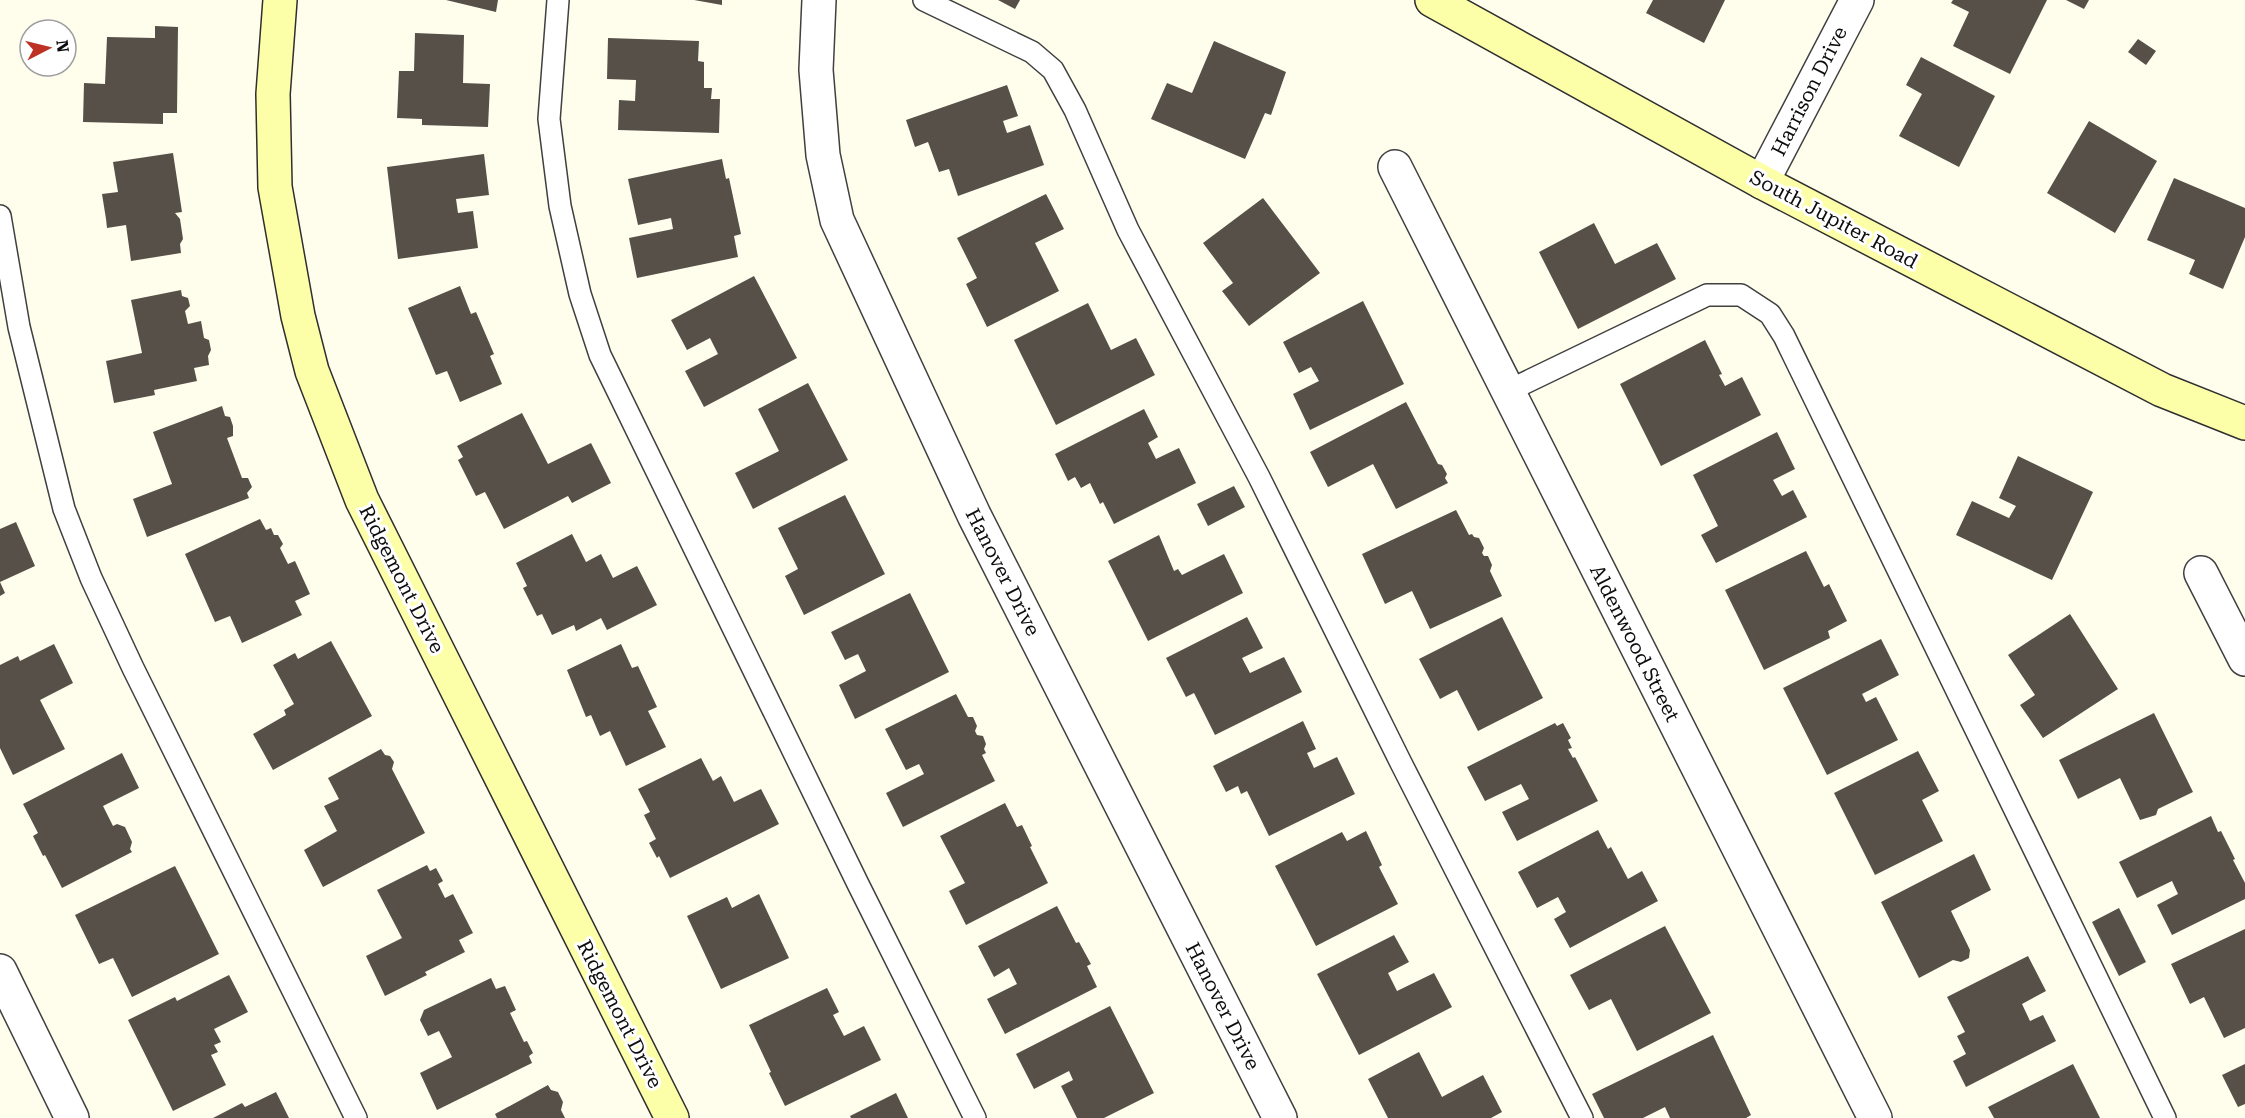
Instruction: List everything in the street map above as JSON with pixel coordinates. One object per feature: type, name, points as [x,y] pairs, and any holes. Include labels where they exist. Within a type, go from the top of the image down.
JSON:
[{"type":"street","name":"Ridgemont Drive","points":[[280,0],[273,94],[275,187],[298,316],[312,371],[362,500],[672,1118]]},
{"type":"street","name":"Hanover Drive","points":[[819,0],[816,70],[823,155],[837,220],[974,515],[1280,1118]]},
{"type":"street","name":"South Jupiter Road","points":[[1432,0],[1762,182],[2162,390],[2245,423]]},
{"type":"street","name":"Harrison Drive","points":[[1762,182],[1857,0]]},
{"type":"street","name":"Aldenwood Street","points":[[1395,167],[1875,1118]]},
{"type":"street","points":[[2201,573],[2245,659]]},
{"type":"street","points":[[0,971],[72,1118]]},
{"type":"lane","points":[[558,0],[549,119],[560,206],[580,294],[600,355],[975,1118]]},
{"type":"lane","points":[[924,0],[1032,52],[1053,70],[1075,110],[1128,230],[1259,477],[1406,774],[1582,1118]]},
{"type":"lane","points":[[0,216],[19,327],[64,510],[91,578],[133,668],[356,1118]]},
{"type":"lane","points":[[1508,391],[1707,295],[1741,295],[1770,314],[1789,347],[2165,1118]]},
{"type":"building","points":[[446,0],[498,0],[496,12]]},
{"type":"building","points":[[694,0],[722,0],[722,5]]},
{"type":"building","points":[[998,0],[1020,0],[1015,9]]},
{"type":"building","points":[[1653,0],[1725,0],[1704,43],[1646,13]]},
{"type":"building","points":[[1953,0],[2047,0],[2010,74],[1953,46],[1969,12],[1951,3]]},
{"type":"building","points":[[2066,0],[2089,0],[2084,9]]},
{"type":"building","points":[[155,26],[178,27],[177,113],[163,113],[163,124],[83,122],[84,83],[105,84],[107,37],[155,38]]},
{"type":"building","points":[[415,33],[464,35],[463,83],[490,84],[488,127],[422,125],[422,119],[397,118],[399,71],[414,71]]},
{"type":"building","points":[[608,38],[699,41],[698,61],[704,62],[704,88],[712,88],[711,99],[720,99],[719,133],[618,130],[619,100],[635,101],[636,80],[607,79]]},
{"type":"building","points":[[2138,39],[2156,51],[2146,65],[2128,52]]},
{"type":"building","points":[[1214,41],[1286,72],[1271,115],[1265,113],[1245,159],[1151,119],[1167,83],[1192,93]]},
{"type":"building","points":[[1921,57],[1995,96],[1959,167],[1899,136],[1922,94],[1906,85]]},
{"type":"building","points":[[1007,85],[1018,116],[1003,121],[1007,133],[1030,125],[1044,165],[958,196],[949,169],[939,172],[928,142],[915,147],[906,120]]},
{"type":"building","points":[[2089,121],[2157,161],[2115,233],[2047,193]]},
{"type":"building","points":[[173,153],[182,212],[175,213],[180,219],[183,239],[180,244],[181,253],[131,261],[126,225],[107,228],[102,194],[118,192],[113,162]]},
{"type":"building","points":[[484,154],[489,195],[456,199],[458,213],[473,211],[478,248],[398,259],[387,167]]},
{"type":"building","points":[[722,159],[726,179],[729,178],[741,234],[734,236],[738,257],[637,278],[629,238],[673,229],[671,218],[638,225],[628,179]]},
{"type":"building","points":[[2174,178],[2245,208],[2245,237],[2223,289],[2189,274],[2195,260],[2147,240]]},
{"type":"building","points":[[1046,194],[1064,229],[1035,243],[1059,291],[987,327],[966,284],[977,278],[957,238]]},
{"type":"building","points":[[1263,198],[1320,273],[1249,326],[1222,291],[1233,283],[1203,243]]},
{"type":"building","points":[[1594,223],[1615,264],[1657,243],[1676,279],[1578,329],[1539,252]]},
{"type":"building","points":[[754,276],[797,358],[704,407],[685,371],[718,354],[710,338],[687,350],[671,320]]},
{"type":"building","points":[[460,286],[471,314],[476,312],[494,354],[490,356],[502,384],[460,402],[447,371],[436,375],[408,308]]},
{"type":"building","points":[[181,290],[182,296],[188,298],[190,306],[185,311],[188,324],[201,321],[204,338],[209,340],[211,350],[208,356],[209,365],[194,368],[197,381],[154,390],[155,395],[114,403],[106,361],[142,353],[131,300]]},
{"type":"building","points":[[1363,301],[1404,384],[1310,430],[1293,394],[1319,381],[1311,367],[1299,373],[1283,342]]},
{"type":"building","points":[[1088,303],[1111,350],[1136,338],[1155,375],[1056,425],[1014,340]]},
{"type":"building","points":[[1705,340],[1722,374],[1719,375],[1725,386],[1742,377],[1761,415],[1661,466],[1620,384]]},
{"type":"building","points":[[808,383],[848,460],[753,509],[735,473],[779,451],[758,409]]},
{"type":"building","points":[[1406,402],[1438,464],[1442,465],[1447,474],[1445,478],[1448,483],[1396,509],[1373,464],[1328,487],[1310,452]]},
{"type":"building","points":[[222,406],[225,416],[230,417],[233,426],[233,436],[227,438],[242,478],[248,478],[252,487],[247,493],[249,498],[147,537],[133,499],[172,484],[153,432]]},
{"type":"building","points":[[1144,409],[1158,437],[1148,443],[1156,459],[1179,448],[1196,483],[1114,524],[1103,502],[1100,504],[1090,483],[1081,488],[1075,477],[1068,481],[1055,454]]},
{"type":"building","points":[[522,413],[548,464],[591,443],[611,483],[572,503],[568,496],[504,529],[485,492],[476,496],[458,460],[463,457],[457,446]]},
{"type":"building","points":[[1777,432],[1795,469],[1773,480],[1782,496],[1793,490],[1807,517],[1716,563],[1701,535],[1718,526],[1693,475]]},
{"type":"building","points":[[2018,456],[2093,492],[2052,580],[1956,535],[1972,501],[2009,518],[2016,506],[1999,498]]},
{"type":"building","points":[[1234,486],[1245,507],[1208,526],[1197,504]]},
{"type":"building","points":[[845,495],[885,574],[804,615],[785,576],[798,569],[778,528]]},
{"type":"building","points":[[1456,510],[1469,535],[1472,534],[1479,538],[1484,548],[1482,553],[1488,556],[1492,565],[1490,571],[1502,596],[1430,629],[1412,591],[1385,604],[1362,554]]},
{"type":"building","points":[[260,519],[266,530],[271,528],[274,535],[278,535],[283,544],[280,548],[288,564],[295,561],[310,594],[295,601],[302,615],[242,643],[230,616],[215,622],[185,554]]},
{"type":"building","points":[[16,522],[35,566],[0,582],[0,529]]},
{"type":"building","points":[[572,534],[586,562],[601,554],[613,578],[637,566],[657,605],[607,630],[601,618],[576,631],[574,625],[552,635],[542,614],[537,616],[523,588],[527,586],[516,563]]},
{"type":"building","points":[[1159,535],[1174,571],[1178,569],[1182,575],[1224,554],[1243,593],[1148,641],[1108,561]]},
{"type":"building","points":[[1806,551],[1824,587],[1829,584],[1847,621],[1828,631],[1830,638],[1764,670],[1725,590]]},
{"type":"building","points":[[0,582],[5,593],[0,596]]},
{"type":"building","points":[[910,593],[949,672],[855,719],[839,685],[866,671],[858,654],[845,660],[831,632]]},
{"type":"building","points":[[2070,614],[2118,689],[2043,738],[2020,705],[2035,695],[2008,655]]},
{"type":"building","points":[[1247,617],[1263,648],[1242,658],[1250,673],[1284,657],[1302,692],[1215,735],[1194,693],[1186,697],[1166,658]]},
{"type":"building","points":[[1502,617],[1543,698],[1478,731],[1457,690],[1440,699],[1419,659]]},
{"type":"building","points":[[1881,639],[1899,675],[1862,694],[1866,702],[1876,697],[1898,740],[1827,775],[1783,688]]},
{"type":"building","points":[[331,641],[372,716],[273,770],[253,734],[286,715],[284,710],[294,704],[273,665],[295,653],[298,659]]},
{"type":"building","points":[[54,644],[73,683],[40,700],[65,749],[13,775],[0,748],[0,665],[18,656],[20,661]]},
{"type":"building","points":[[621,644],[632,668],[638,666],[657,707],[648,711],[666,747],[626,766],[610,731],[600,736],[591,715],[586,717],[567,670]]},
{"type":"building","points":[[956,694],[968,717],[973,717],[977,726],[975,731],[977,735],[983,736],[986,753],[982,755],[995,781],[903,827],[886,793],[924,774],[919,764],[906,770],[885,729]]},
{"type":"building","points":[[2154,713],[2193,792],[2158,809],[2156,815],[2140,820],[2120,778],[2078,799],[2059,760]]},
{"type":"building","points":[[1303,721],[1316,749],[1307,753],[1314,768],[1337,757],[1355,794],[1269,836],[1247,791],[1241,794],[1238,786],[1226,792],[1213,766]]},
{"type":"building","points":[[1555,723],[1557,726],[1563,723],[1571,738],[1568,740],[1572,748],[1568,749],[1573,758],[1575,757],[1598,801],[1517,841],[1502,812],[1529,799],[1521,784],[1485,801],[1467,767]]},
{"type":"building","points":[[381,749],[394,762],[392,769],[425,833],[323,887],[304,850],[337,831],[324,806],[339,799],[328,778]]},
{"type":"building","points":[[1918,751],[1939,791],[1922,800],[1943,841],[1875,875],[1834,793]]},
{"type":"building","points":[[122,753],[139,788],[103,806],[113,826],[117,824],[125,827],[132,842],[130,849],[132,852],[62,888],[33,836],[38,833],[23,804]]},
{"type":"building","points":[[701,758],[713,781],[721,776],[734,802],[761,789],[779,824],[670,878],[659,856],[657,858],[649,843],[656,839],[644,815],[650,812],[638,789]]},
{"type":"building","points":[[1005,803],[1017,827],[1022,825],[1048,883],[966,925],[949,891],[965,883],[940,836]]},
{"type":"building","points":[[2211,816],[2218,832],[2221,831],[2245,883],[2245,899],[2172,935],[2157,905],[2178,894],[2172,881],[2137,898],[2119,862]]},
{"type":"building","points":[[1598,830],[1608,849],[1611,847],[1628,879],[1642,871],[1658,901],[1570,948],[1554,919],[1566,912],[1558,897],[1537,908],[1518,872]]},
{"type":"building","points":[[1366,831],[1382,865],[1379,867],[1398,904],[1316,946],[1275,866],[1342,832],[1347,841]]},
{"type":"building","points":[[1974,854],[1991,890],[1951,911],[1970,950],[1969,958],[1961,962],[1953,960],[1919,978],[1881,902]]},
{"type":"building","points":[[427,865],[430,871],[436,868],[443,881],[438,884],[445,898],[453,894],[473,933],[459,940],[465,952],[425,972],[427,975],[385,996],[366,956],[402,938],[377,890]]},
{"type":"building","points":[[175,866],[219,954],[132,997],[113,958],[99,964],[75,915]]},
{"type":"building","points":[[759,894],[789,958],[721,989],[687,916],[727,897],[732,908]]},
{"type":"building","points":[[1057,906],[1076,943],[1079,942],[1091,964],[1087,966],[1097,987],[1005,1034],[987,999],[1017,984],[1009,968],[994,977],[978,946]]},
{"type":"building","points":[[2119,908],[2146,962],[2119,976],[2092,922]]},
{"type":"building","points":[[1665,926],[1711,1013],[1637,1051],[1611,999],[1589,1010],[1570,975]]},
{"type":"building","points":[[2245,929],[2245,1028],[2224,1038],[2204,997],[2190,1004],[2171,964]]},
{"type":"building","points":[[1394,935],[1409,962],[1388,973],[1397,991],[1434,973],[1452,1007],[1359,1055],[1317,974]]},
{"type":"building","points":[[2028,956],[2046,991],[2022,1004],[2030,1021],[2043,1015],[2056,1041],[1966,1087],[1953,1061],[1966,1054],[1957,1036],[1965,1032],[1947,997]]},
{"type":"building","points":[[229,975],[248,1012],[214,1029],[221,1042],[214,1045],[218,1052],[211,1055],[226,1085],[173,1111],[128,1020],[175,997],[177,1001]]},
{"type":"building","points":[[491,978],[496,989],[505,986],[516,1010],[510,1013],[524,1042],[527,1041],[533,1053],[529,1056],[532,1063],[437,1110],[420,1073],[452,1057],[439,1031],[428,1036],[420,1020],[424,1010]]},
{"type":"building","points":[[827,988],[839,1012],[833,1015],[844,1036],[864,1026],[881,1060],[785,1106],[749,1025]]},
{"type":"building","points":[[1110,1006],[1154,1093],[1104,1118],[1077,1118],[1061,1086],[1073,1080],[1069,1071],[1034,1089],[1016,1054]]},
{"type":"building","points":[[1713,1035],[1751,1115],[1746,1118],[1670,1118],[1665,1107],[1643,1118],[1604,1118],[1592,1094]]},
{"type":"building","points":[[1419,1052],[1442,1097],[1483,1075],[1502,1112],[1491,1118],[1388,1118],[1368,1079]]},
{"type":"building","points":[[2073,1064],[2100,1118],[1994,1118],[1988,1107]]},
{"type":"building","points":[[2245,1064],[2245,1104],[2238,1107],[2222,1075]]},
{"type":"building","points":[[548,1085],[551,1090],[558,1092],[563,1102],[561,1110],[565,1118],[497,1118],[495,1114]]},
{"type":"building","points":[[276,1092],[289,1118],[213,1118],[242,1103],[245,1107]]},
{"type":"building","points":[[896,1093],[908,1118],[851,1118],[850,1116]]}]
